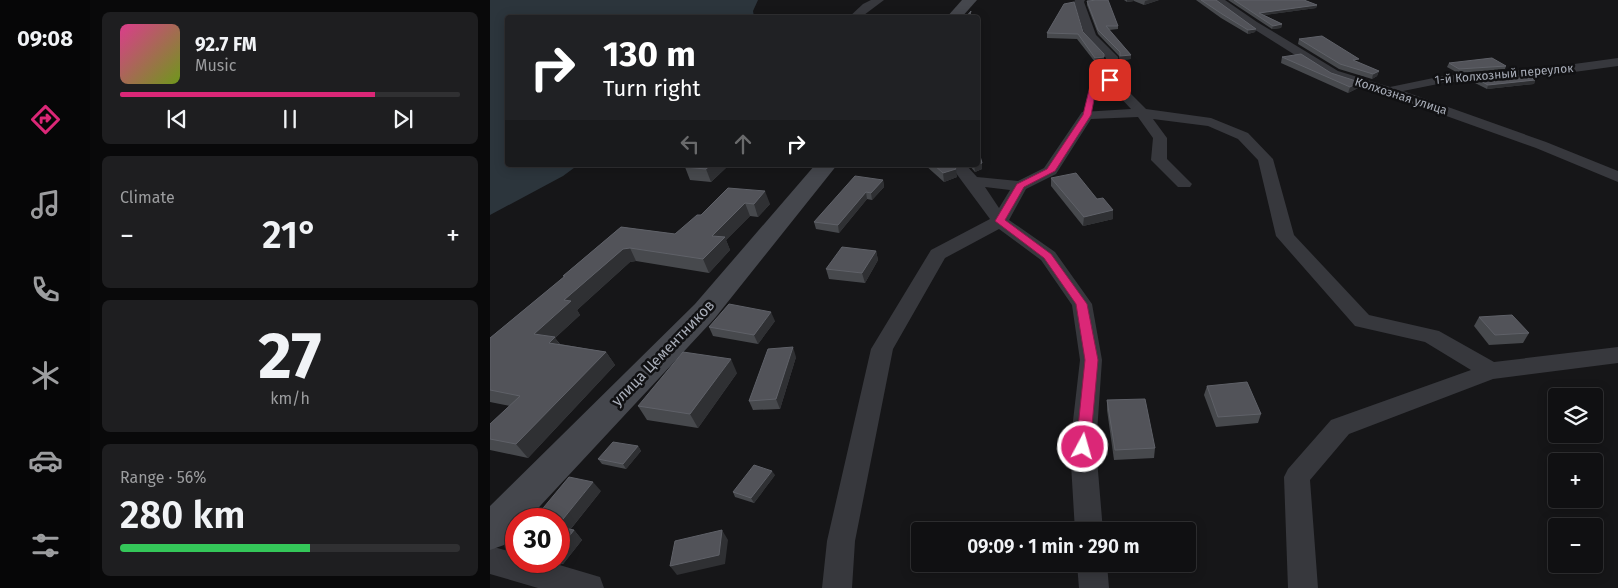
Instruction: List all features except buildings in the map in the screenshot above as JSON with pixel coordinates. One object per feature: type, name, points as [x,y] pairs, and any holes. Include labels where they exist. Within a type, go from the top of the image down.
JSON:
[{"type":"street","points":[[856,15],[867,6],[879,0]]},
{"type":"street","points":[[956,15],[970,0]]},
{"type":"street","points":[[1080,0],[1079,2],[1091,36],[1112,57],[1110,80],[1142,113],[1160,138],[1159,160],[1184,184]]},
{"type":"street","name":"Колхозная улица","points":[[1219,0],[1253,24],[1334,74],[1390,91],[1541,144]]},
{"type":"street","name":"1-й Колхозный переулок","points":[[1390,91],[1415,83],[1484,75],[1536,73],[1618,62]]},
{"type":"street","points":[[972,181],[1020,186],[1050,171],[1087,115],[1142,113],[1211,122],[1243,136],[1265,159],[1285,236],[1362,321],[1431,336],[1491,371]]},
{"type":"street","points":[[1541,144],[1618,161]]},
{"type":"street","points":[[1541,144],[1618,178]]},
{"type":"street","name":"улица Цементников","points":[[490,532],[705,311],[824,167]]},
{"type":"street","points":[[960,167],[1000,221],[1048,256],[1082,304],[1091,360],[1083,447],[1089,522]]},
{"type":"street","points":[[837,588],[841,541],[882,349],[938,254],[1000,221],[1020,186]]},
{"type":"street","points":[[1303,588],[1296,477],[1340,428],[1491,371],[1618,355]]},
{"type":"street","points":[[490,560],[588,588]]},
{"type":"street","points":[[1093,572],[1094,588]]},
{"type":"lane","points":[[1087,115],[1092,88],[1110,80]]},
{"type":"shaded area","points":[[490,0],[758,0],[753,11],[754,15],[505,15],[505,167],[575,167],[563,176],[490,215]]},
{"type":"route","points":[[1083,447],[1091,360],[1082,304],[1048,256],[1000,221],[1020,186],[1050,171],[1087,115],[1092,88],[1110,80]]}]
